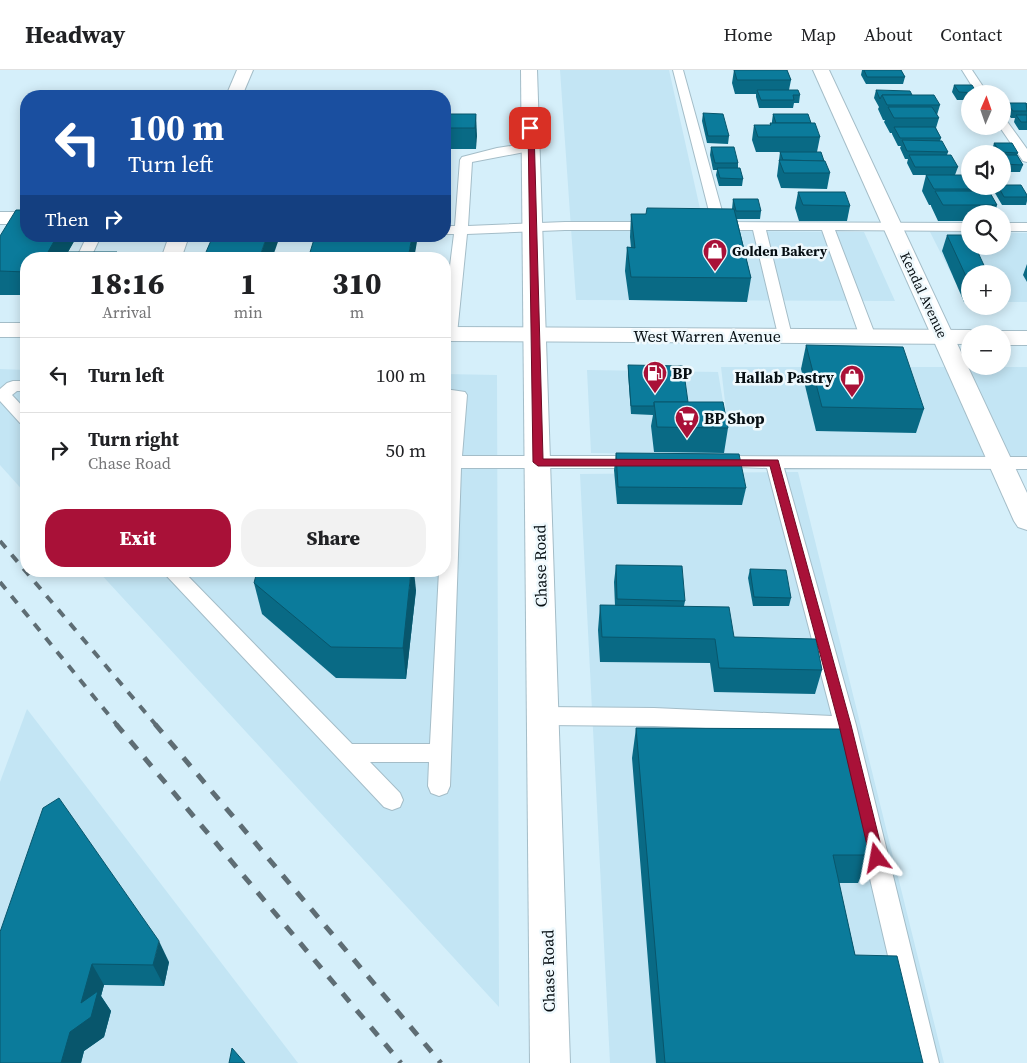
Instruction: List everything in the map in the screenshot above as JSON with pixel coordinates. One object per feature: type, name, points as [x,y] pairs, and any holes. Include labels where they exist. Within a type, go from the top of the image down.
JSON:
[{"type":"street","points":[[237,90],[245,70]]},
{"type":"street","name":"Chase Road","points":[[529,70],[550,1063]]},
{"type":"street","name":"Kendal Avenue","points":[[820,70],[1027,520]]},
{"type":"street","points":[[0,218],[20,218]]},
{"type":"street","points":[[0,330],[20,330]]},
{"type":"street","name":"West Warren Avenue","points":[[451,334],[961,338]]},
{"type":"street","points":[[1011,338],[1027,338]]},
{"type":"lane","points":[[678,70],[719,226]]},
{"type":"lane","points":[[967,70],[977,85]]},
{"type":"lane","points":[[1011,135],[1027,158]]},
{"type":"lane","points":[[451,304],[461,230],[466,160],[497,152],[531,147]]},
{"type":"lane","points":[[451,230],[533,227],[671,226]]},
{"type":"lane","points":[[700,226],[961,227]]},
{"type":"lane","points":[[759,227],[784,336]]},
{"type":"lane","points":[[828,227],[868,337]]},
{"type":"lane","points":[[1011,227],[1027,227]]},
{"type":"lane","points":[[20,386],[13,386],[3,395],[20,413]]},
{"type":"lane","points":[[451,394],[459,394],[451,507]]},
{"type":"lane","points":[[453,462],[657,462]]},
{"type":"lane","points":[[696,462],[1027,463]]},
{"type":"lane","points":[[774,462],[845,725],[926,1063]]},
{"type":"lane","points":[[177,577],[392,800]]},
{"type":"lane","points":[[439,786],[448,577]]},
{"type":"lane","points":[[543,716],[654,717],[845,725]]},
{"type":"lane","points":[[345,753],[440,753]]},
{"type":"shaded area","points":[[560,70],[669,70],[705,231],[864,232],[895,301],[576,300]]},
{"type":"shaded area","points":[[930,232],[961,232],[961,255],[1011,255],[1011,233],[1027,233],[1027,302],[1011,302],[1011,265],[961,265],[961,293]]},
{"type":"shaded area","points":[[721,367],[961,367],[961,375],[1011,375],[1011,367],[1027,367],[1027,460],[591,453],[587,370],[718,372],[729,437]]},
{"type":"shaded area","points":[[0,369],[20,370],[20,487],[0,465]]},
{"type":"shaded area","points":[[451,374],[497,375],[499,1007],[104,577],[451,577]]},
{"type":"shaded area","points":[[798,472],[944,1063],[610,1063],[580,474]]},
{"type":"shaded area","points":[[27,709],[298,1063],[0,1063],[0,782]]},
{"type":"building","points":[[734,70],[787,70],[791,80],[737,80]]},
{"type":"building","points":[[864,70],[901,70],[905,77],[867,77]]},
{"type":"building","points":[[954,85],[961,85],[961,92]]},
{"type":"building","points":[[757,90],[798,90],[800,95],[793,95],[794,100],[761,100]]},
{"type":"building","points":[[876,90],[910,91],[912,95],[882,95],[880,99]]},
{"type":"building","points":[[882,95],[934,95],[940,105],[887,105]]},
{"type":"building","points":[[1011,103],[1026,103],[1027,111],[1013,111]]},
{"type":"building","points":[[888,107],[932,107],[939,118],[894,118]]},
{"type":"building","points":[[703,113],[723,114],[729,136],[708,136]]},
{"type":"building","points":[[451,114],[476,114],[475,128],[451,128]]},
{"type":"building","points":[[773,114],[808,114],[811,123],[776,123]]},
{"type":"building","points":[[1016,115],[1027,115],[1027,122],[1021,122]]},
{"type":"building","points":[[770,123],[815,123],[820,137],[758,137],[754,125],[771,125]]},
{"type":"building","points":[[894,127],[935,127],[941,138],[900,138]]},
{"type":"building","points":[[902,140],[942,141],[948,152],[907,151]]},
{"type":"building","points":[[994,143],[1012,143],[1018,153],[1011,153],[1011,145],[995,145]]},
{"type":"building","points":[[711,147],[734,147],[738,163],[715,163]]},
{"type":"building","points":[[780,152],[821,152],[824,161],[783,160]]},
{"type":"building","points":[[909,155],[951,155],[958,167],[915,167]]},
{"type":"building","points":[[1011,155],[1017,155],[1023,165],[1011,164]]},
{"type":"building","points":[[779,160],[825,161],[830,173],[784,173]]},
{"type":"building","points":[[717,168],[740,168],[743,179],[720,178]]},
{"type":"building","points":[[926,175],[961,175],[961,189],[934,189]]},
{"type":"building","points":[[1011,185],[1021,185],[1027,195],[1027,197],[1004,197],[1003,195],[1011,195]]},
{"type":"building","points":[[935,191],[961,191],[961,195],[991,195],[997,205],[961,205],[943,205]]},
{"type":"building","points":[[798,192],[845,192],[850,206],[803,205]]},
{"type":"building","points":[[733,199],[758,199],[761,211],[736,211]]},
{"type":"building","points":[[647,208],[734,209],[751,278],[631,277],[627,247],[635,248],[631,214],[646,214]]},
{"type":"building","points":[[16,210],[20,210],[20,242],[54,242],[48,252],[20,252],[20,272],[0,271],[0,236]]},
{"type":"building","points":[[947,235],[961,235],[961,255],[979,255],[984,265],[961,265]]},
{"type":"building","points":[[210,242],[265,242],[261,252],[206,252]]},
{"type":"building","points":[[313,242],[411,242],[409,252],[310,252]]},
{"type":"building","points":[[806,345],[903,347],[924,409],[822,407]]},
{"type":"building","points":[[628,365],[683,366],[688,402],[654,402],[654,406],[631,406]]},
{"type":"building","points":[[654,402],[723,402],[728,428],[657,427]]},
{"type":"building","points":[[616,453],[739,454],[746,488],[618,487]]},
{"type":"building","points":[[616,565],[682,566],[685,601],[617,599]]},
{"type":"building","points":[[750,569],[786,570],[791,598],[754,597]]},
{"type":"building","points":[[256,577],[410,577],[403,648],[331,647],[254,583]]},
{"type":"building","points":[[600,605],[729,607],[734,637],[816,639],[822,670],[719,668],[715,639],[602,637]]},
{"type":"building","points":[[636,728],[841,729],[871,855],[833,855],[855,955],[897,956],[923,1063],[665,1063]]},
{"type":"building","points":[[59,798],[159,941],[153,965],[92,964],[81,1003],[98,991],[91,1017],[70,1032],[61,1063],[0,1063],[0,932],[43,808]]},
{"type":"building","points":[[232,1048],[245,1063],[229,1063]]},
{"type":"railway","points":[[0,541],[20,565]]},
{"type":"railway","points":[[31,577],[156,725]]},
{"type":"railway","points":[[0,582],[117,725]]},
{"type":"railway","points":[[116,724],[401,1063]]},
{"type":"railway","points":[[155,724],[441,1063]]},
{"type":"place","name":"Golden Bakery","points":[[715,272]]},
{"type":"place","name":"BP","points":[[655,394]]},
{"type":"place","name":"Hallab Pastry","points":[[852,398]]},
{"type":"place","name":"BP Shop","points":[[687,439]]},
{"type":"route","points":[[530,128],[538,462],[774,462],[845,725],[877,858]]}]
